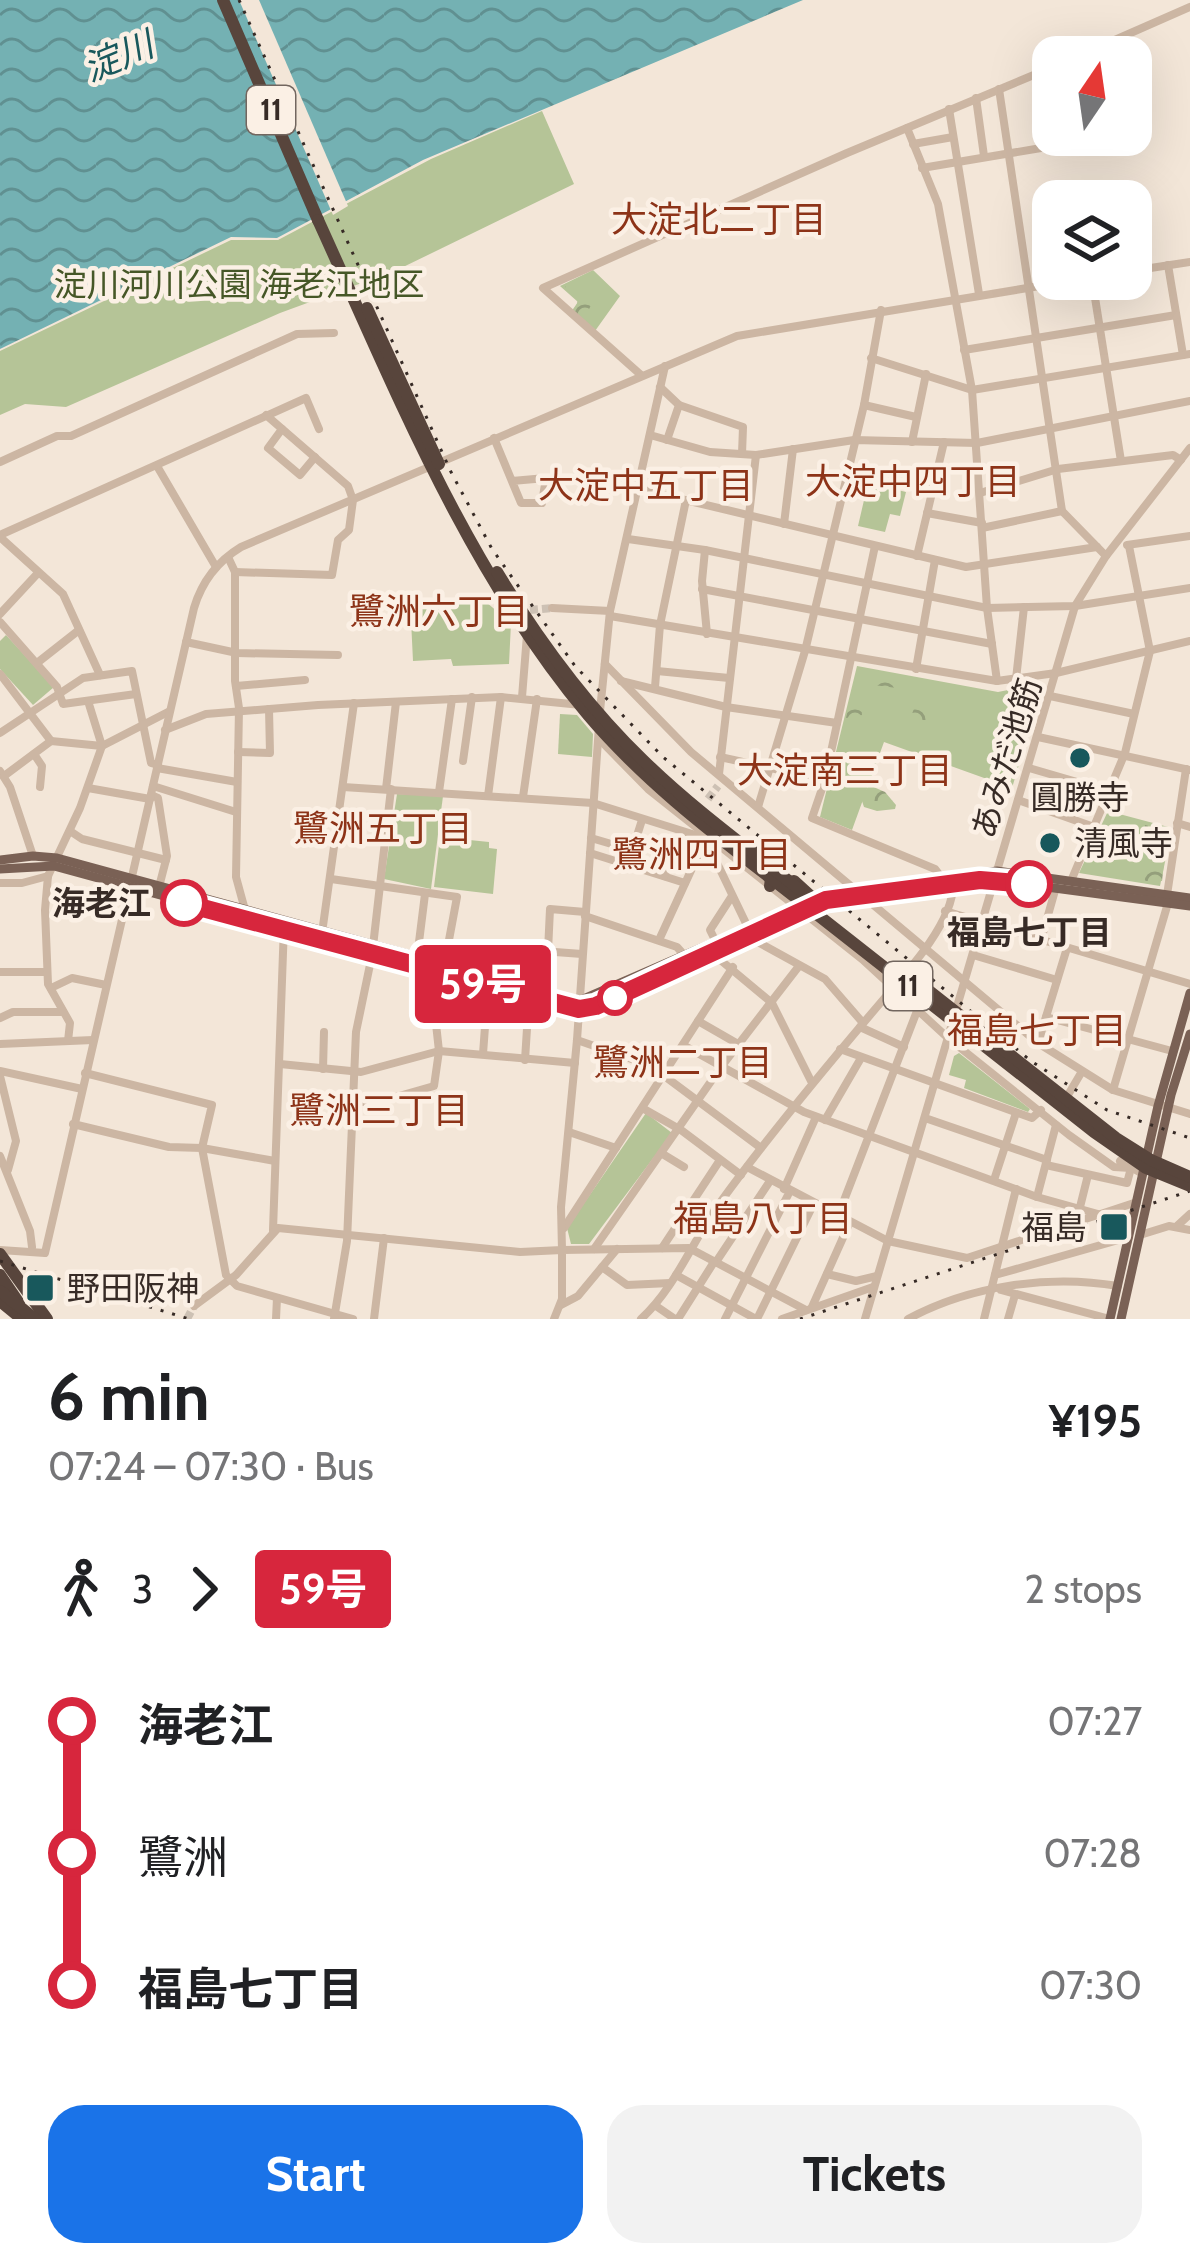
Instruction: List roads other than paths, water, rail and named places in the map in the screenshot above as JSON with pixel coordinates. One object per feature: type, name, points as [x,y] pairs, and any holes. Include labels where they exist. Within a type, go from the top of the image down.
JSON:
[{"type":"highway","name":"11","points":[[223,0],[420,443],[468,539],[520,622],[586,712],[637,767],[703,825],[1112,1145],[1146,1168],[1190,1182]]},
{"type":"highway","name":"11","points":[[232,0],[456,498],[508,589],[578,686],[644,762],[708,818],[1116,1138],[1190,1182]]},
{"type":"highway","name":"11","points":[[578,686],[665,771],[817,902]]},
{"type":"highway","points":[[758,848],[772,872],[770,886]]},
{"type":"highway","name":"11","points":[[876,961],[931,1014],[1132,1168]]},
{"type":"highway","points":[[2,1259],[3,1295],[29,1319]]},
{"type":"highway","points":[[2,1259],[47,1319]]},
{"type":"main road","points":[[0,865],[34,856],[53,867]]},
{"type":"main road","points":[[0,865],[53,867],[130,883],[371,950],[417,958],[529,997],[596,1006],[817,902],[941,877],[996,875],[1071,881],[1168,899]]},
{"type":"main road","points":[[862,892],[880,896],[996,875],[1055,887],[1190,902]]},
{"type":"main road","points":[[130,883],[579,1005],[714,948]]},
{"type":"main road","points":[[1182,1056],[1190,993]]},
{"type":"main road","points":[[1110,1319],[1134,1236],[1137,1202],[1132,1168],[1148,1151],[1190,1034]]},
{"type":"main road","points":[[1121,1319],[1163,1107]]},
{"type":"street","points":[[1125,36],[1190,8]]},
{"type":"street","points":[[640,375],[543,288],[1032,75]]},
{"type":"street","points":[[998,88],[1053,427],[1062,511],[1106,556]]},
{"type":"street","points":[[976,98],[984,157]]},
{"type":"street","points":[[949,109],[979,294]]},
{"type":"street","points":[[907,128],[938,204],[972,391],[987,608],[998,681]]},
{"type":"street","points":[[913,144],[954,137]]},
{"type":"street","points":[[922,167],[1032,149]]},
{"type":"street","points":[[1152,268],[1190,262]]},
{"type":"street","points":[[871,358],[972,391],[1186,355],[1168,265]]},
{"type":"street","points":[[2,1259],[46,1249],[197,598],[227,556],[737,336],[1030,288]]},
{"type":"street","points":[[1096,300],[1121,461]]},
{"type":"street","points":[[758,807],[805,651],[864,405],[881,310]]},
{"type":"street","points":[[964,350],[1176,315]]},
{"type":"street","points":[[0,462],[57,436],[71,436],[297,334],[334,333]]},
{"type":"street","points":[[554,1319],[561,1305],[562,1230],[604,662],[610,614],[665,364]]},
{"type":"street","points":[[912,442],[926,374]]},
{"type":"street","points":[[660,387],[679,405],[743,427],[742,454]]},
{"type":"street","points":[[100,675],[63,594],[0,536],[306,398],[319,429]]},
{"type":"street","points":[[650,435],[710,452],[756,455],[854,440],[977,443],[1190,401]]},
{"type":"street","points":[[668,440],[679,405]]},
{"type":"street","points":[[864,405],[916,417]]},
{"type":"street","points":[[236,572],[332,575],[338,539],[349,530],[353,500],[348,486],[266,416]]},
{"type":"street","points":[[282,429],[268,448],[300,475],[315,457]]},
{"type":"street","points":[[494,438],[521,503],[542,503],[546,478],[512,481]]},
{"type":"street","points":[[917,556],[944,442]]},
{"type":"street","name":"あみだ池筋","points":[[865,1319],[1076,606],[1106,556],[1190,448]]},
{"type":"street","points":[[784,524],[793,449]]},
{"type":"street","points":[[720,780],[756,455]]},
{"type":"street","points":[[980,493],[1058,469],[1173,455],[1181,460]]},
{"type":"street","points":[[157,466],[216,567]]},
{"type":"street","points":[[639,489],[875,547],[984,567],[1097,547]]},
{"type":"street","points":[[655,688],[660,625],[686,500]]},
{"type":"street","points":[[927,513],[982,525],[1062,511]]},
{"type":"street","points":[[1119,540],[1129,546],[1190,536]]},
{"type":"street","points":[[628,539],[987,608],[1076,606],[1190,588]]},
{"type":"street","points":[[1071,881],[1125,753],[1150,651],[1129,546]]},
{"type":"street","points":[[875,547],[825,780],[812,818],[935,868],[941,877]]},
{"type":"street","points":[[704,550],[706,634]]},
{"type":"street","points":[[227,556],[236,572],[236,877],[244,911]]},
{"type":"street","points":[[916,669],[935,560]]},
{"type":"street","points":[[38,573],[0,618],[63,704],[136,694]]},
{"type":"street","points":[[702,589],[992,644]]},
{"type":"street","points":[[1016,679],[1024,607]]},
{"type":"street","points":[[552,608],[998,681],[1056,674],[1190,641]]},
{"type":"street","points":[[522,697],[530,610]]},
{"type":"street","points":[[0,638],[9,630]]},
{"type":"street","points":[[37,663],[79,630]]},
{"type":"street","points":[[186,642],[237,653],[338,655]]},
{"type":"street","points":[[604,662],[720,780],[862,892],[1038,1043],[1113,1090],[1190,1114]]},
{"type":"street","points":[[0,733],[83,678],[132,671],[151,763],[237,782]]},
{"type":"street","points":[[657,671],[729,678]]},
{"type":"street","points":[[0,674],[4,688],[51,741]]},
{"type":"street","points":[[236,686],[305,680]]},
{"type":"street","points":[[620,680],[726,707],[837,723]]},
{"type":"street","points":[[488,796],[501,697]]},
{"type":"street","points":[[165,730],[206,714],[354,703],[522,697],[601,707]]},
{"type":"street","points":[[1050,697],[1134,715]]},
{"type":"street","points":[[464,761],[472,698]]},
{"type":"street","points":[[439,793],[452,699]]},
{"type":"street","points":[[523,797],[537,699]]},
{"type":"street","points":[[68,1041],[70,1023],[46,972],[53,867],[102,746],[88,701]]},
{"type":"street","points":[[334,1316],[346,1234],[356,1032],[371,950],[396,702]]},
{"type":"street","points":[[322,934],[354,703]]},
{"type":"street","points":[[238,752],[270,753],[269,710]]},
{"type":"street","points":[[34,856],[2,773],[51,741],[102,746],[170,711]]},
{"type":"street","points":[[1038,737],[1188,769],[1168,899],[1113,1090]]},
{"type":"street","points":[[598,738],[649,789],[800,909],[948,1039],[1114,1166],[1132,1168],[1127,1183],[1088,1174],[925,1118]]},
{"type":"street","points":[[34,754],[42,766],[40,787]]},
{"type":"street","points":[[720,757],[825,780]]},
{"type":"street","points":[[1029,767],[1108,791]]},
{"type":"street","points":[[344,787],[593,803],[706,837]]},
{"type":"street","points":[[88,788],[151,793],[236,812]]},
{"type":"street","points":[[151,793],[158,799],[166,860],[160,883]]},
{"type":"street","points":[[690,822],[708,799]]},
{"type":"street","points":[[1018,800],[1094,827]]},
{"type":"street","points":[[628,865],[643,820]]},
{"type":"street","points":[[1177,823],[1190,827]]},
{"type":"street","points":[[70,831],[166,860]]},
{"type":"street","points":[[664,876],[683,832]]},
{"type":"street","points":[[659,940],[706,837]]},
{"type":"street","points":[[706,837],[750,932],[825,979],[862,1025],[904,1048]]},
{"type":"street","points":[[591,838],[632,850]]},
{"type":"street","points":[[590,853],[685,883]]},
{"type":"street","points":[[0,883],[22,883],[53,867]]},
{"type":"street","points":[[331,879],[457,897],[435,1015],[439,1051],[431,1088],[378,1102],[352,1102]]},
{"type":"street","points":[[641,1319],[656,1306],[689,1248],[791,1106],[927,946],[954,892],[953,885]]},
{"type":"street","points":[[1041,940],[1055,887]]},
{"type":"street","points":[[417,958],[425,894]]},
{"type":"street","points":[[732,896],[710,930],[714,948],[772,1003],[811,1081]]},
{"type":"street","points":[[548,951],[550,910],[585,914],[659,940],[684,951],[685,957]]},
{"type":"street","points":[[945,911],[1190,984]]},
{"type":"street","points":[[273,1230],[284,927]]},
{"type":"street","points":[[449,944],[582,954]]},
{"type":"street","points":[[1038,1043],[1066,948]]},
{"type":"street","points":[[973,956],[1057,980]]},
{"type":"street","points":[[594,1249],[676,1129],[799,966]]},
{"type":"street","points":[[562,1230],[733,967]]},
{"type":"street","points":[[0,972],[46,972]]},
{"type":"street","points":[[51,989],[72,978],[106,986]]},
{"type":"street","points":[[483,1054],[488,986]]},
{"type":"street","points":[[525,1060],[529,997]]},
{"type":"street","points":[[838,1216],[917,1011]]},
{"type":"street","points":[[0,1018],[13,1012],[64,1012]]},
{"type":"street","points":[[1046,1017],[1182,1056]]},
{"type":"street","points":[[698,1022],[738,1044]]},
{"type":"street","points":[[322,1069],[324,1032]]},
{"type":"street","points":[[0,1044],[93,1040]]},
{"type":"street","points":[[577,1040],[665,1073],[761,1148]]},
{"type":"street","points":[[682,1045],[791,1106],[1037,1197],[1098,1214]]},
{"type":"street","points":[[840,1049],[1032,1118],[1041,1110]]},
{"type":"street","points":[[280,1064],[354,1072],[439,1051],[575,1063]]},
{"type":"street","points":[[725,1319],[821,1118],[861,1058]]},
{"type":"street","points":[[86,1073],[212,1105],[202,1148],[230,1281]]},
{"type":"street","points":[[1068,1095],[1081,1073]]},
{"type":"street","points":[[4,1170],[16,1141],[0,1074],[82,1089]]},
{"type":"street","points":[[1027,1099],[1048,1082],[1148,1151]]},
{"type":"street","points":[[643,1108],[720,1160],[888,1241],[967,1258],[1137,1202]]},
{"type":"street","points":[[994,1180],[1016,1113]]},
{"type":"street","points":[[74,1124],[169,1147],[275,1161]]},
{"type":"street","points":[[1037,1197],[1056,1125]]},
{"type":"street","points":[[569,1132],[616,1148]]},
{"type":"street","points":[[661,1153],[684,1167]]},
{"type":"street","points":[[0,1156],[33,1250],[30,1257],[2,1259]]},
{"type":"street","points":[[662,1248],[720,1160]]},
{"type":"street","points":[[1080,1208],[1088,1174]]},
{"type":"street","points":[[656,1306],[677,1319],[770,1181]]},
{"type":"street","points":[[984,1319],[995,1290],[1016,1189]]},
{"type":"street","points":[[602,1267],[627,1286],[673,1279],[757,1319],[814,1203]]},
{"type":"street","points":[[995,1274],[1177,1226],[1190,1214]]},
{"type":"street","points":[[809,1308],[850,1222]]},
{"type":"street","points":[[1177,1226],[1190,1230]]},
{"type":"street","points":[[194,1306],[230,1281],[273,1230],[283,1227],[520,1252],[689,1248],[809,1308]]},
{"type":"street","points":[[374,1319],[384,1238]]},
{"type":"street","points":[[561,1305],[578,1297],[617,1249]]},
{"type":"street","points":[[827,1274],[876,1282]]},
{"type":"street","points":[[230,1281],[353,1319]]},
{"type":"street","points":[[782,1319],[876,1282]]},
{"type":"street","points":[[908,1319],[995,1290],[1039,1283],[1118,1286]]},
{"type":"street","points":[[995,1290],[1110,1319]]},
{"type":"street","points":[[1008,1319],[1015,1294]]},
{"type":"street","points":[[276,1319],[277,1298]]},
{"type":"water","name":"淀川","points":[[0,0],[803,0],[423,160],[277,238],[231,237],[0,349]]},
{"type":"tunnel","points":[[530,610],[552,608]]},
{"type":"tunnel","points":[[708,799],[718,786]]},
{"type":"tunnel","points":[[187,1319],[194,1306]]},
{"type":"railway","points":[[239,0],[451,472],[492,549],[575,666],[663,757],[1031,1061],[1107,1110],[1190,1138]]},
{"type":"railway","points":[[800,1319],[1190,1191]]},
{"type":"railway","points":[[0,1261],[189,1319]]},
{"type":"place","name":"圓勝寺","points":[[1080,758]]},
{"type":"place","name":"清風寺","points":[[1050,843]]},
{"type":"place","name":"福島七丁目","points":[[1029,884]]},
{"type":"place","name":"海老江","points":[[184,903]]},
{"type":"place","name":"福島","points":[[1114,1227]]},
{"type":"place","name":"野田阪神","points":[[40,1288]]},
{"type":"district","name":"大淀北二丁目","points":[[719,219]]},
{"type":"district","name":"大淀中四丁目","points":[[913,481]]},
{"type":"district","name":"大淀中五丁目","points":[[646,485]]},
{"type":"district","name":"鷺洲六丁目","points":[[439,611]]},
{"type":"district","name":"大淀南三丁目","points":[[845,770]]},
{"type":"district","name":"鷺洲五丁目","points":[[383,828]]},
{"type":"district","name":"鷺洲四丁目","points":[[702,854]]},
{"type":"district","name":"福島七丁目","points":[[1037,1030]]},
{"type":"district","name":"鷺洲二丁目","points":[[683,1062]]},
{"type":"district","name":"鷺洲三丁目","points":[[379,1110]]},
{"type":"district","name":"福島八丁目","points":[[763,1218]]},
{"type":"park label","name":"淀川河川公園 海老江地区","points":[[239,284]]}]
